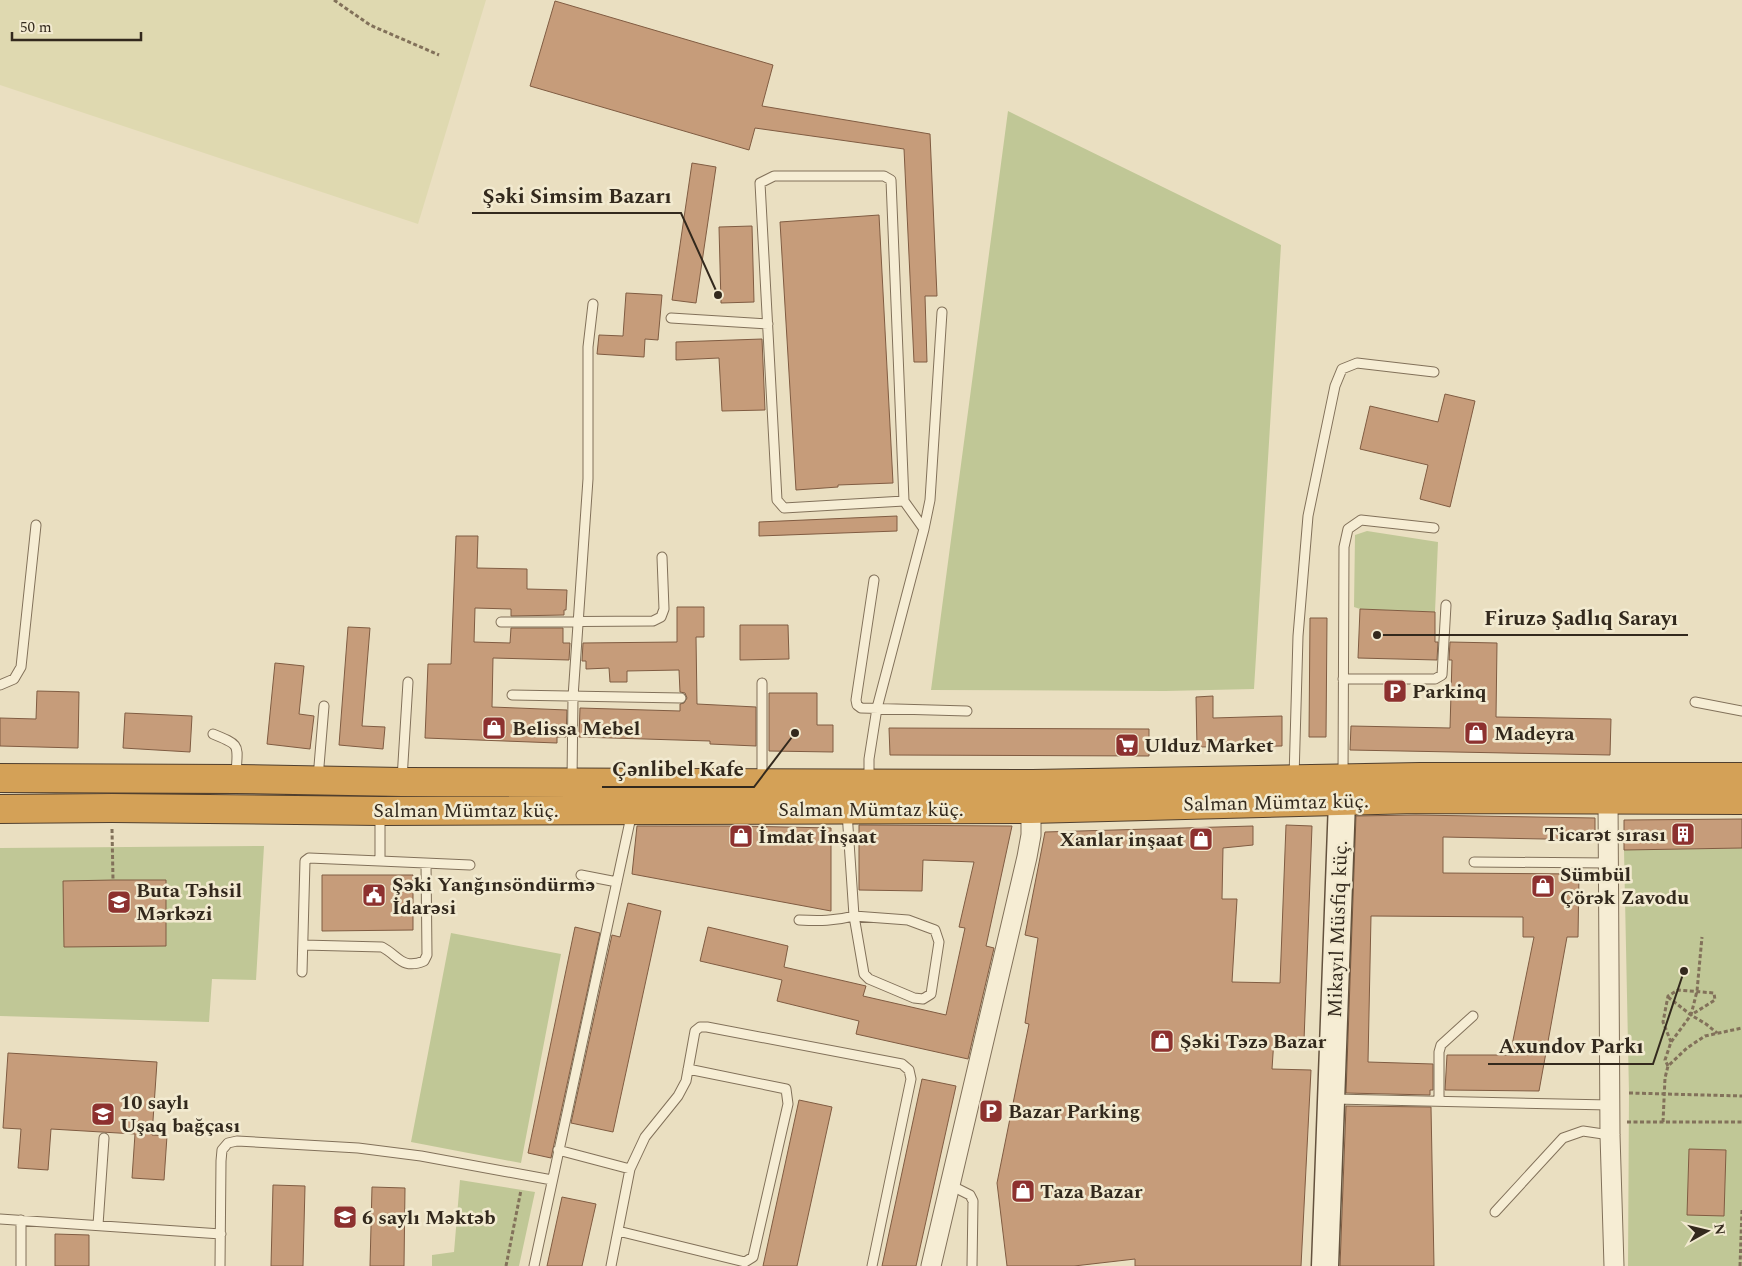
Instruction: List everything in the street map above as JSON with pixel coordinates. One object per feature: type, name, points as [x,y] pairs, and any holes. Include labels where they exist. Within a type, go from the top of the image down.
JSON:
[{"type":"highway","points":[[0,778],[391,782],[790,782],[862,800],[1032,784],[1294,779],[1342,789],[1609,788],[1742,777]]},
{"type":"highway","points":[[380,811],[391,782]]},
{"type":"highway","points":[[789,809],[790,782]]},
{"type":"highway","points":[[1609,788],[1742,800]]},
{"type":"highway","name":"Salman Mümtaz küç.","points":[[0,809],[112,808],[380,811],[789,809],[862,800],[1031,808],[1342,789]]},
{"type":"main road","name":"Mikayıl Müsfiq küç.","points":[[1325,1266],[1342,789]]},
{"type":"street","points":[[1609,788],[1610,1135],[1614,1266]]},
{"type":"street","points":[[930,1266],[1027,857],[1031,808]]},
{"type":"lane","points":[[904,501],[784,508],[777,500],[760,183],[774,176],[884,176],[891,180],[904,501],[924,529]]},
{"type":"lane","points":[[572,782],[573,698],[588,479],[588,346],[593,304]]},
{"type":"lane","points":[[799,920],[831,921],[854,916],[908,920],[935,930],[939,942],[930,994],[923,999],[914,998],[869,979],[864,974],[854,916],[862,800],[877,708],[930,500],[942,312]]},
{"type":"lane","points":[[671,318],[768,324]]},
{"type":"lane","points":[[1294,779],[1298,636],[1304,551],[1308,516],[1335,386],[1342,369],[1357,363],[1434,372]]},
{"type":"lane","points":[[1342,789],[1344,547],[1348,529],[1361,520],[1434,528]]},
{"type":"lane","points":[[0,685],[14,679],[21,667],[36,525]]},
{"type":"lane","points":[[501,622],[652,621],[661,617],[664,609],[662,557]]},
{"type":"lane","points":[[874,580],[856,700],[857,705],[861,708],[967,711]]},
{"type":"lane","points":[[1343,679],[1435,679],[1442,675],[1446,606]]},
{"type":"lane","points":[[391,782],[408,682]]},
{"type":"lane","points":[[762,683],[762,782]]},
{"type":"lane","points":[[512,695],[573,698],[681,698]]},
{"type":"lane","points":[[1695,702],[1742,711]]},
{"type":"lane","points":[[318,780],[324,706]]},
{"type":"lane","points":[[213,734],[234,743],[237,748],[236,779]]},
{"type":"lane","points":[[534,1266],[633,810]]},
{"type":"lane","points":[[380,811],[380,861]]},
{"type":"lane","points":[[302,972],[305,862],[309,858],[470,865]]},
{"type":"lane","points":[[1474,862],[1608,863]]},
{"type":"lane","points":[[303,945],[382,947],[407,964],[424,962],[427,955],[426,864]]},
{"type":"lane","points":[[581,875],[617,882]]},
{"type":"lane","points":[[1439,1101],[1439,1052],[1441,1045],[1473,1016]]},
{"type":"lane","points":[[611,1266],[630,1169],[645,1137],[678,1096],[686,1082],[695,1031],[700,1027],[707,1026],[902,1064],[909,1070],[911,1079],[872,1266]]},
{"type":"lane","points":[[618,1231],[745,1262],[753,1257],[788,1104],[786,1089],[688,1069]]},
{"type":"lane","points":[[1331,1099],[1610,1105]]},
{"type":"lane","points":[[1495,1212],[1563,1138],[1582,1132],[1610,1135]]},
{"type":"lane","points":[[98,1225],[104,1138]]},
{"type":"lane","points":[[220,1266],[221,1161],[222,1150],[228,1143],[237,1141],[385,1151],[552,1180]]},
{"type":"lane","points":[[558,1150],[630,1169]]},
{"type":"lane","points":[[950,1185],[970,1195],[973,1201],[972,1266]]},
{"type":"lane","points":[[0,1219],[220,1234]]},
{"type":"lane","points":[[21,1220],[21,1266]]},
{"type":"path","points":[[334,0],[370,25],[439,55]]},
{"type":"path","points":[[112,808],[113,880]]},
{"type":"path","points":[[1668,1066],[1665,1060],[1671,1042],[1690,1016],[1697,991],[1702,937]]},
{"type":"path","points":[[1671,1042],[1663,1022],[1668,996],[1678,990],[1714,993],[1715,1000],[1690,1016]]},
{"type":"path","points":[[1668,996],[1690,1016],[1718,1033]]},
{"type":"path","points":[[1663,1122],[1664,1078],[1668,1066],[1687,1048],[1705,1036],[1742,1028]]},
{"type":"path","points":[[1629,1093],[1742,1096]]},
{"type":"path","points":[[1628,1122],[1742,1122]]},
{"type":"path","points":[[506,1266],[521,1190]]},
{"type":"path","points":[[1740,1266],[1742,1210]]},
{"type":"shaded area","points":[[0,0],[486,0],[418,224],[0,85]]},
{"type":"green space","points":[[1008,111],[1281,245],[1254,689],[1165,691],[931,690]]},
{"type":"green space","points":[[1367,531],[1438,542],[1435,612],[1360,609],[1354,607],[1355,535]]},
{"type":"green space","points":[[264,846],[256,980],[212,979],[209,1022],[0,1016],[0,848]]},
{"type":"green space","points":[[1742,848],[1742,1266],[1628,1266],[1629,1093],[1624,850]]},
{"type":"green space","points":[[451,933],[561,954],[521,1163],[411,1142]]},
{"type":"green space","points":[[460,1180],[535,1192],[519,1266],[432,1266],[432,1255],[454,1252]]},
{"type":"building","points":[[555,1],[773,65],[762,106],[930,134],[937,296],[925,296],[927,362],[914,362],[904,149],[755,128],[749,150],[530,86]]},
{"type":"building","points":[[692,163],[716,167],[696,303],[672,300]]},
{"type":"building","points":[[879,215],[893,483],[838,485],[838,487],[796,490],[780,222]]},
{"type":"building","points":[[752,226],[754,302],[721,303],[719,227]]},
{"type":"building","points":[[626,293],[662,295],[658,340],[645,339],[644,357],[597,354],[599,335],[623,336]]},
{"type":"building","points":[[762,339],[765,410],[722,411],[719,358],[676,360],[676,342]]},
{"type":"building","points":[[1445,394],[1475,401],[1450,507],[1420,499],[1428,465],[1360,449],[1370,406],[1438,422]]},
{"type":"building","points":[[897,516],[897,531],[759,536],[759,522]]},
{"type":"building","points":[[456,536],[478,536],[477,568],[527,569],[527,589],[567,590],[564,615],[511,616],[511,609],[475,608],[474,642],[510,643],[511,628],[563,628],[563,643],[570,643],[569,660],[493,658],[492,707],[567,710],[566,737],[557,737],[557,743],[425,738],[428,664],[451,664]]},
{"type":"building","points":[[677,607],[704,607],[704,637],[696,637],[697,704],[756,707],[756,746],[710,744],[710,741],[579,737],[580,708],[680,711],[680,704],[684,703],[687,698],[685,693],[680,692],[679,670],[627,671],[627,682],[610,682],[609,668],[586,669],[586,661],[582,661],[583,643],[677,642]]},
{"type":"building","points":[[1360,609],[1435,612],[1435,642],[1438,642],[1437,660],[1358,658]]},
{"type":"building","points":[[1310,618],[1327,618],[1326,737],[1309,737]]},
{"type":"building","points":[[740,625],[788,625],[789,659],[740,660]]},
{"type":"building","points":[[348,627],[370,628],[362,726],[385,727],[383,749],[339,745]]},
{"type":"building","points":[[1450,642],[1497,643],[1496,717],[1611,719],[1610,755],[1350,750],[1351,726],[1450,728],[1452,660],[1449,660]]},
{"type":"building","points":[[275,663],[304,666],[299,714],[314,716],[310,749],[267,744]]},
{"type":"building","points":[[37,691],[79,692],[78,748],[0,746],[0,718],[36,719]]},
{"type":"building","points":[[769,693],[817,693],[817,725],[833,725],[833,752],[769,751]]},
{"type":"building","points":[[1213,696],[1213,718],[1282,716],[1282,746],[1197,747],[1196,697]]},
{"type":"building","points":[[125,713],[192,716],[190,752],[123,748]]},
{"type":"building","points":[[889,728],[1149,729],[1149,756],[890,755]]},
{"type":"building","points":[[1416,815],[1595,818],[1595,840],[1443,837],[1443,873],[1579,874],[1578,937],[1567,937],[1539,1091],[1445,1090],[1447,1055],[1510,1055],[1534,937],[1523,937],[1523,917],[1371,916],[1368,1062],[1433,1064],[1433,1090],[1430,1090],[1430,1095],[1346,1093],[1356,816]]},
{"type":"building","name":"Ticarət sırası","points":[[1742,819],[1742,848],[1624,850],[1624,820]]},
{"type":"building","points":[[859,825],[1012,826],[986,946],[994,948],[968,1059],[856,1034],[859,1021],[777,1001],[782,980],[700,961],[708,927],[788,946],[784,967],[866,986],[863,996],[946,1015],[965,928],[959,927],[974,862],[923,860],[922,891],[859,890]]},
{"type":"building","name":"Şəki Təzə Bazar","points":[[1286,825],[1312,826],[1304,1041],[1274,1039],[1272,1069],[1311,1070],[1301,1266],[1135,1266],[1135,1259],[1074,1266],[1007,1266],[997,1183],[1029,1024],[1025,1023],[1038,938],[1025,935],[1045,832],[1253,826],[1253,845],[1223,848],[1222,899],[1237,899],[1232,982],[1280,983]]},
{"type":"building","points":[[637,826],[831,828],[831,911],[632,874]]},
{"type":"building","points":[[322,875],[413,875],[413,930],[322,931]]},
{"type":"building","points":[[166,880],[166,946],[64,947],[63,881]]},
{"type":"building","points":[[628,903],[661,911],[613,1132],[571,1123],[612,935],[620,937]]},
{"type":"building","points":[[575,927],[600,933],[551,1158],[528,1153]]},
{"type":"building","points":[[8,1053],[157,1062],[152,1135],[167,1136],[164,1180],[132,1178],[135,1134],[51,1129],[48,1170],[18,1168],[21,1129],[3,1128]]},
{"type":"building","points":[[922,1079],[956,1086],[916,1266],[882,1266]]},
{"type":"building","points":[[799,1100],[832,1107],[797,1266],[763,1266]]},
{"type":"building","points":[[1346,1106],[1431,1107],[1434,1266],[1340,1266]]},
{"type":"building","points":[[1689,1149],[1726,1150],[1724,1216],[1687,1215]]},
{"type":"building","points":[[273,1185],[305,1186],[303,1266],[271,1266]]},
{"type":"building","points":[[372,1187],[405,1188],[404,1266],[370,1266]]},
{"type":"building","points":[[562,1197],[596,1204],[582,1266],[547,1266]]},
{"type":"building","points":[[55,1234],[89,1235],[89,1266],[55,1266]]},
{"type":"place","name":"Şəki Simsim Bazarı","points":[[718,295]]},
{"type":"place","name":"Firuzə Şadlıq Sarayı","points":[[1377,635]]},
{"type":"place","name":"Parkinq","points":[[1395,691]]},
{"type":"place","name":"Belissa Mebel","points":[[494,728]]},
{"type":"place","name":"Çənlibel Kafe","points":[[795,733]]},
{"type":"place","name":"Madeyra","points":[[1476,733]]},
{"type":"place","name":"Ulduz Market","points":[[1127,745]]},
{"type":"place","name":"Ticarət sırası","points":[[1683,834]]},
{"type":"place","name":"İmdat İnşaat","points":[[741,836]]},
{"type":"place","name":"Xanlar inşaat","points":[[1201,839]]},
{"type":"place","name":"Sümbül Çörək Zavodu","points":[[1543,886]]},
{"type":"place","name":"Şəki Yanğınsöndürmə İdarəsi","points":[[374,895]]},
{"type":"place","name":"Buta Təhsil Mərkəzi","points":[[119,902]]},
{"type":"place","name":"Axundov Parkı","points":[[1684,971]]},
{"type":"place","name":"Şəki Təzə Bazar","points":[[1162,1041]]},
{"type":"place","name":"Bazar Parking","points":[[991,1111]]},
{"type":"place","name":"10 saylı Uşaq bağçası","points":[[103,1114]]},
{"type":"place","name":"Taza Bazar","points":[[1023,1191]]},
{"type":"place","name":"6 saylı Məktəb","points":[[345,1217]]}]
